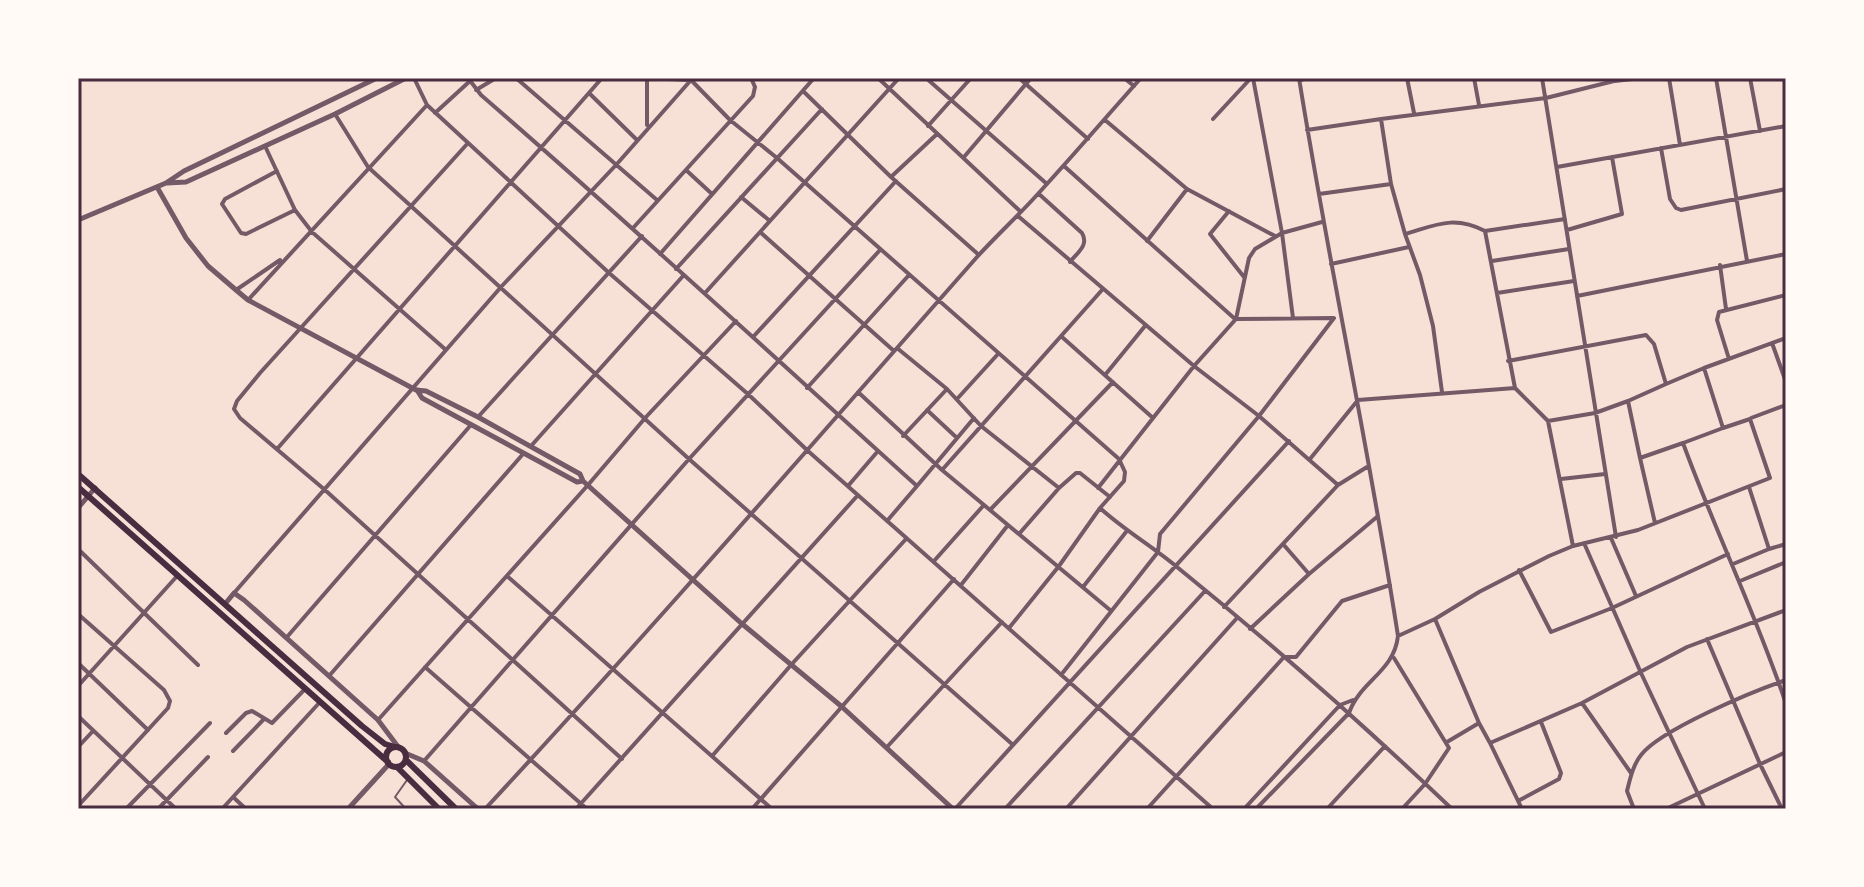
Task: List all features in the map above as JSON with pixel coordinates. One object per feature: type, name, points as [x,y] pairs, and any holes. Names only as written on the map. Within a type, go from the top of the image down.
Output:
[{"type":"highway","points":[[78,474],[362,726],[401,752],[456,809]]},
{"type":"highway","points":[[78,487],[388,763],[397,767],[439,809]]},
{"type":"highway","points":[[388,763],[387,753],[401,752]]},
{"type":"highway","points":[[397,767],[401,752]]},
{"type":"street","points":[[78,220],[166,183],[184,171],[377,78]]},
{"type":"street","points":[[166,183],[186,182],[406,78]]},
{"type":"street","points":[[414,78],[427,105],[608,272],[704,354],[808,451],[1213,809]]},
{"type":"street","points":[[476,90],[496,78]]},
{"type":"street","points":[[516,78],[657,200]]},
{"type":"street","points":[[276,450],[453,244],[512,182],[602,78]]},
{"type":"street","points":[[647,127],[647,78],[692,79],[730,120],[1119,459],[1126,476],[1009,628]]},
{"type":"street","points":[[633,228],[755,91],[751,78]]},
{"type":"street","points":[[660,254],[814,78]]},
{"type":"street","points":[[878,78],[964,157],[1070,262],[1259,416],[1338,485]]},
{"type":"street","points":[[705,293],[899,78]]},
{"type":"street","points":[[926,78],[1047,184]]},
{"type":"street","points":[[928,126],[971,78]]},
{"type":"street","points":[[1019,78],[1088,139]]},
{"type":"street","points":[[964,157],[1031,78]]},
{"type":"street","points":[[1124,78],[1134,86]]},
{"type":"street","points":[[485,809],[613,671],[979,255],[1064,166],[1141,78]]},
{"type":"street","points":[[1244,809],[1340,705],[1353,700],[1394,658],[1397,649],[1398,636],[1358,400],[1307,130],[1300,79],[1309,78]]},
{"type":"street","points":[[1407,78],[1414,113]]},
{"type":"street","points":[[1474,78],[1479,105]]},
{"type":"street","points":[[1542,78],[1613,537],[1636,596]]},
{"type":"street","points":[[1307,130],[1414,113],[1546,98],[1614,80],[1641,78]]},
{"type":"street","points":[[1669,78],[1680,145]]},
{"type":"street","points":[[1716,78],[1747,261]]},
{"type":"street","points":[[1750,78],[1760,131]]},
{"type":"street","points":[[1784,78],[1786,87]]},
{"type":"street","points":[[225,604],[501,287],[692,79]]},
{"type":"street","points":[[1213,119],[1249,79]]},
{"type":"street","points":[[1249,79],[1282,233],[1293,318]]},
{"type":"street","points":[[435,113],[469,80],[476,90],[917,486]]},
{"type":"street","points":[[803,91],[891,177],[979,255]]},
{"type":"street","points":[[589,93],[637,140]]},
{"type":"street","points":[[248,300],[427,105]]},
{"type":"street","points":[[676,269],[822,109]]},
{"type":"street","points":[[335,114],[368,167],[689,459],[1012,744]]},
{"type":"street","points":[[1381,119],[1391,184],[1433,326],[1442,392]]},
{"type":"street","points":[[1105,120],[1187,189],[1275,236]]},
{"type":"street","points":[[1557,167],[1786,126]]},
{"type":"street","points":[[891,177],[937,134]]},
{"type":"street","points":[[468,143],[301,328],[234,405],[234,409],[240,418],[325,490],[622,759]]},
{"type":"street","points":[[265,146],[295,210],[312,232],[446,350]]},
{"type":"street","points":[[1661,148],[1670,199],[1681,210],[1786,189]]},
{"type":"street","points":[[1567,230],[1622,214],[1612,157]]},
{"type":"street","points":[[1064,166],[1236,319],[1341,318]]},
{"type":"street","points":[[686,170],[712,194]]},
{"type":"street","points":[[277,171],[225,199],[222,204],[241,233],[246,234],[295,210]]},
{"type":"street","points":[[753,337],[896,181]]},
{"type":"street","points":[[1319,194],[1391,184]]},
{"type":"street","points":[[157,187],[186,238],[208,266],[248,300],[414,388],[478,417],[580,474],[586,483],[741,623],[841,706],[954,809],[1289,441]]},
{"type":"street","points":[[1146,242],[1187,189]]},
{"type":"street","points":[[1038,194],[1085,239],[1085,245],[1070,262]]},
{"type":"street","points":[[741,197],[770,221]]},
{"type":"street","points":[[1229,211],[1210,234],[1244,277]]},
{"type":"street","points":[[1405,234],[1451,221],[1471,224],[1485,231],[1565,219]]},
{"type":"street","points":[[1098,488],[1194,366],[1236,319],[1252,252],[1282,233],[1322,222]]},
{"type":"street","points":[[1485,231],[1515,388],[1548,421],[1573,546]]},
{"type":"street","points":[[760,232],[865,325],[947,389],[981,426],[1059,488]]},
{"type":"street","points":[[478,417],[642,236]]},
{"type":"street","points":[[1331,264],[1409,247]]},
{"type":"street","points":[[1492,261],[1570,249]]},
{"type":"street","points":[[424,761],[689,459],[880,250]]},
{"type":"street","points":[[1577,296],[1786,254]]},
{"type":"street","points":[[236,290],[287,255]]},
{"type":"street","points":[[1720,265],[1726,309]]},
{"type":"street","points":[[807,388],[909,275]]},
{"type":"street","points":[[531,446],[683,276]]},
{"type":"street","points":[[1497,293],[1574,281]]},
{"type":"street","points":[[942,470],[1102,290]]},
{"type":"street","points":[[1729,359],[1717,320],[1719,312],[1786,295]]},
{"type":"street","points":[[1061,675],[1158,552],[1160,534],[1259,416],[1334,318]]},
{"type":"street","points":[[378,720],[586,483],[736,321]]},
{"type":"street","points":[[1105,375],[1145,326]]},
{"type":"street","points":[[1508,361],[1646,335],[1654,344],[1666,384]]},
{"type":"street","points":[[1062,337],[1153,418]]},
{"type":"street","points":[[1548,421],[1595,413],[1786,338]]},
{"type":"street","points":[[1772,343],[1786,382]]},
{"type":"street","points":[[957,399],[998,354]]},
{"type":"street","points":[[1704,368],[1723,428]]},
{"type":"street","points":[[990,510],[1113,382]]},
{"type":"street","points":[[414,388],[422,398],[470,426],[577,482],[586,483]]},
{"type":"street","points":[[1310,459],[1358,400],[1515,388]]},
{"type":"street","points":[[903,436],[947,389]]},
{"type":"street","points":[[858,392],[942,470],[1111,610]]},
{"type":"street","points":[[1628,401],[1655,523]]},
{"type":"street","points":[[1640,458],[1786,405]]},
{"type":"street","points":[[927,410],[957,438]]},
{"type":"street","points":[[887,521],[974,418]]},
{"type":"street","points":[[1398,636],[1435,619],[1519,570],[1573,546],[1655,523],[1770,478],[1750,419]]},
{"type":"street","points":[[287,637],[373,534],[470,426]]},
{"type":"street","points":[[1683,443],[1705,504],[1783,681],[1786,704]]},
{"type":"street","points":[[848,486],[878,451]]},
{"type":"street","points":[[329,676],[523,454]]},
{"type":"street","points":[[1224,607],[1338,485],[1368,466]]},
{"type":"street","points":[[1019,534],[1076,473],[1110,497]]},
{"type":"street","points":[[1561,479],[1605,474]]},
{"type":"street","points":[[1749,487],[1769,549]]},
{"type":"street","points":[[78,508],[95,488]]},
{"type":"street","points":[[576,809],[858,495]]},
{"type":"street","points":[[934,561],[983,505]]},
{"type":"street","points":[[1100,508],[1127,532],[1177,567],[1284,657],[1452,809]]},
{"type":"street","points":[[1250,629],[1378,516]]},
{"type":"street","points":[[961,585],[1008,525]]},
{"type":"street","points":[[1083,587],[1127,532]]},
{"type":"street","points":[[713,755],[906,538]]},
{"type":"street","points":[[1584,543],[1705,809]]},
{"type":"street","points":[[1283,544],[1309,574]]},
{"type":"street","points":[[1733,564],[1785,544],[1786,551]]},
{"type":"street","points":[[78,549],[198,665]]},
{"type":"street","points":[[1519,570],[1551,632],[1612,608],[1728,554]]},
{"type":"street","points":[[1740,581],[1786,562]]},
{"type":"street","points":[[78,686],[178,575]]},
{"type":"street","points":[[507,575],[772,809]]},
{"type":"street","points":[[752,809],[954,579]]},
{"type":"street","points":[[1147,809],[1284,657],[1296,657],[1342,601],[1390,585]]},
{"type":"street","points":[[1005,809],[1205,591]]},
{"type":"street","points":[[234,593],[378,720],[401,752],[424,761],[478,809]]},
{"type":"street","points":[[1490,743],[1582,703],[1707,639],[1786,610]]},
{"type":"street","points":[[78,614],[169,696],[168,708],[78,806]]},
{"type":"street","points":[[1066,809],[1237,618]]},
{"type":"street","points":[[1435,619],[1479,723],[1522,809]]},
{"type":"street","points":[[885,749],[1002,622]]},
{"type":"street","points":[[1707,639],[1782,809]]},
{"type":"street","points":[[1394,658],[1449,748],[1425,784],[1402,809]]},
{"type":"street","points":[[78,663],[148,730]]},
{"type":"street","points":[[425,667],[587,809]]},
{"type":"street","points":[[1634,809],[1627,791],[1639,757],[1670,731],[1783,681]]},
{"type":"street","points":[[226,733],[252,711],[272,723],[305,689]]},
{"type":"street","points":[[1256,809],[1349,713],[1353,700]]},
{"type":"street","points":[[222,809],[320,702]]},
{"type":"street","points":[[1582,703],[1631,774]]},
{"type":"street","points":[[78,716],[176,809]]},
{"type":"street","points":[[233,751],[264,719]]},
{"type":"street","points":[[1518,801],[1559,779],[1561,773],[1541,722]]},
{"type":"street","points":[[126,809],[210,723]]},
{"type":"street","points":[[1447,742],[1479,723]]},
{"type":"street","points":[[78,747],[93,731]]},
{"type":"street","points":[[1327,809],[1385,746]]},
{"type":"street","points":[[1666,809],[1786,752]]},
{"type":"street","points":[[158,809],[208,757]]},
{"type":"street","points":[[348,809],[388,763]]},
{"type":"street","points":[[233,797],[246,809]]},
{"type":"lane","points":[[406,809],[395,797],[408,779]]}]
